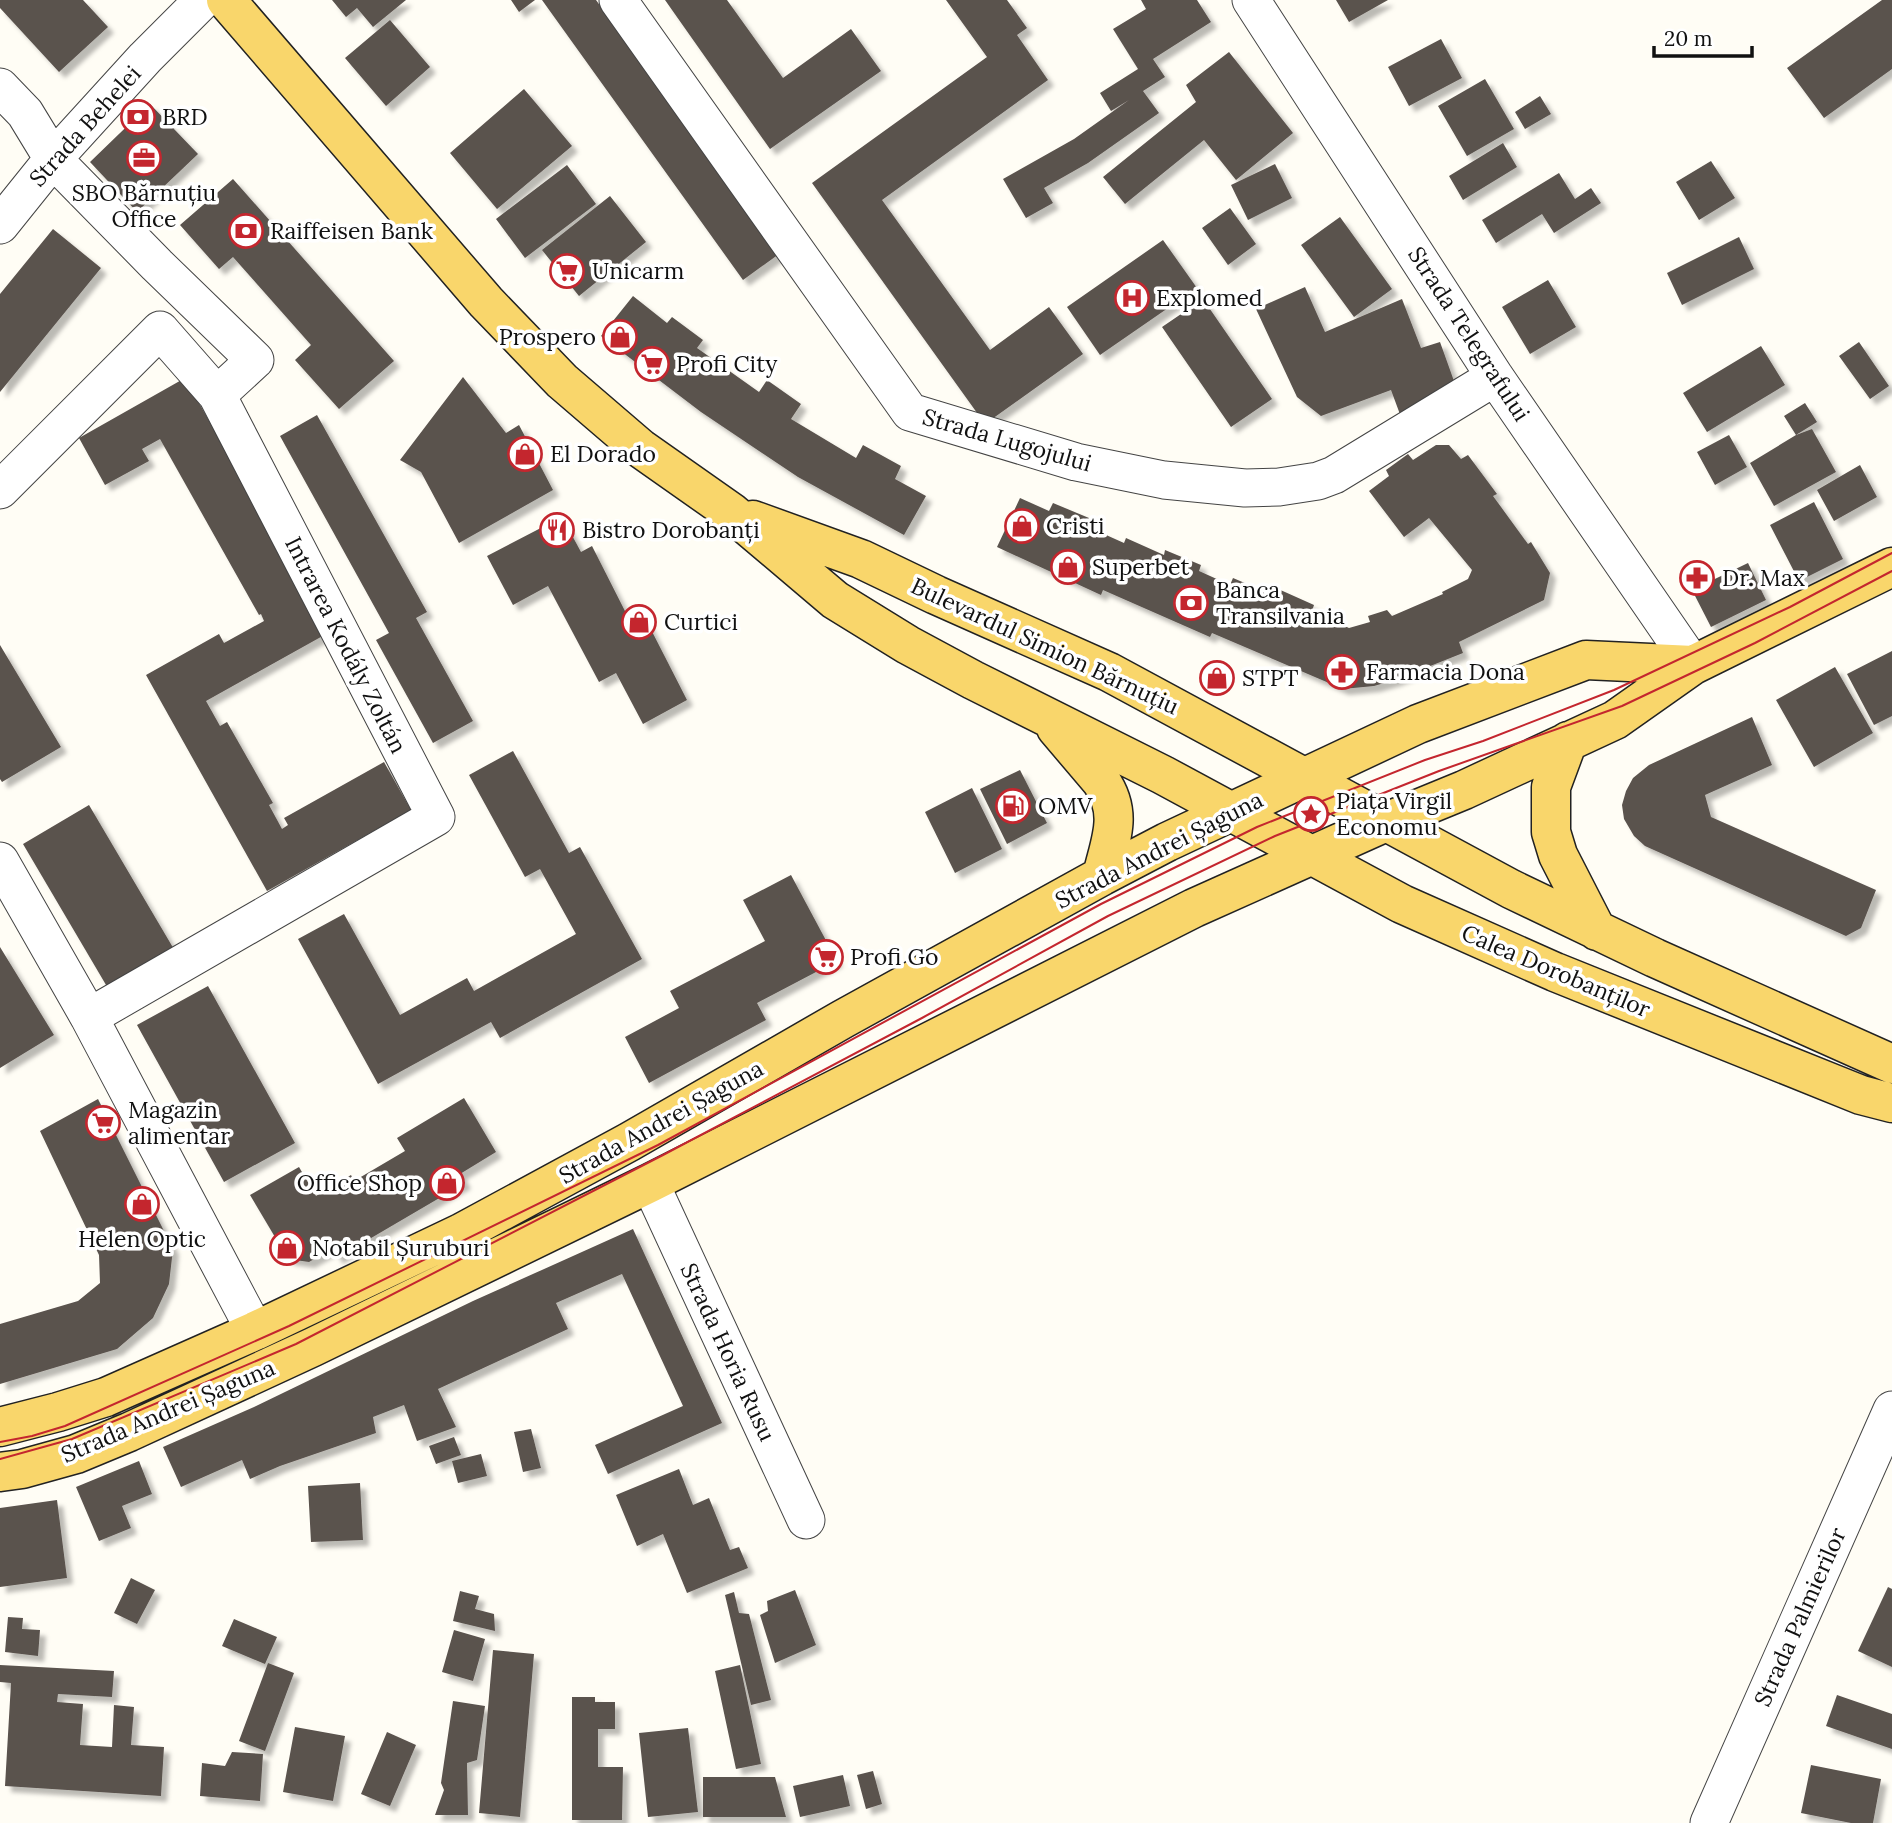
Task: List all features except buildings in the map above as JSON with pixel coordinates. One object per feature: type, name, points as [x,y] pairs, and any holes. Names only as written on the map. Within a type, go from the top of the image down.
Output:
[{"type":"main road","name":"Bulevardul Simion Bărnuțiu","points":[[226,0],[486,302],[562,381],[640,448],[731,512],[835,600],[908,645],[973,680],[1163,775],[1231,813]]},
{"type":"main road","name":"Bulevardul Simion Bărnuțiu","points":[[731,512],[861,559],[1109,672],[1386,822]]},
{"type":"main road","name":"Strada Andrei Șaguna","points":[[0,1472],[22,1469],[76,1454],[313,1347],[650,1183],[1182,914],[1386,822],[1464,790],[1615,720],[1693,664],[1892,568]]},
{"type":"main road","name":"Strada Andrei Șaguna","points":[[0,1427],[106,1397],[255,1331],[473,1226],[629,1142],[843,1019],[1102,876],[1167,842],[1418,723],[1587,660],[1693,664]]},
{"type":"main road","points":[[1045,715],[1101,781],[1114,809],[1115,820],[1102,876]]},
{"type":"main road","points":[[1568,741],[1551,787],[1551,832],[1558,855],[1597,931]]},
{"type":"main road","name":"Calea Dorobanților","points":[[1231,813],[1402,904],[1555,972],[1860,1095],[1892,1103]]},
{"type":"main road","points":[[1386,822],[1511,889],[1597,931],[1892,1064]]},
{"type":"street","name":"Strada Behelei","points":[[0,225],[52,159],[145,58],[203,0]]},
{"type":"street","name":"Strada Lugojului","points":[[618,0],[910,412],[1076,462],[1164,480],[1245,488],[1279,487],[1318,481],[1334,475],[1495,377]]},
{"type":"street","name":"Strada Telegrafului","points":[[1251,0],[1495,377],[1693,664]]},
{"type":"street","points":[[0,88],[25,113],[52,159],[255,360],[217,395]]},
{"type":"street","name":"Intrarea Kodály Zoltán","points":[[0,490],[160,330],[217,395],[436,817],[89,1017]]},
{"type":"street","points":[[0,861],[89,1017],[255,1331]]},
{"type":"street","name":"Strada Horia Rusu","points":[[650,1183],[806,1520]]},
{"type":"street","name":"Strada Palmierilor","points":[[1709,1823],[1892,1410]]},
{"type":"tram line","points":[[0,1442],[65,1426],[289,1326],[658,1145],[1101,904],[1257,827],[1425,760],[1483,741],[1614,690],[1790,607],[1892,553]]},
{"type":"tram line","points":[[0,1459],[72,1439],[296,1344],[663,1155],[1108,916],[1275,836],[1439,771],[1622,706],[1755,643],[1892,571]]},
{"type":"place","name":"BRD","points":[[138,117]]},
{"type":"place","name":"SBO Bărnuțiu Office","points":[[144,158]]},
{"type":"place","name":"Raiffeisen Bank","points":[[246,231]]},
{"type":"place","name":"Unicarm","points":[[567,271]]},
{"type":"place","name":"Explomed","points":[[1132,298]]},
{"type":"place","name":"Prospero","points":[[620,337]]},
{"type":"place","name":"Profi City","points":[[652,364]]},
{"type":"place","name":"El Dorado","points":[[525,454]]},
{"type":"place","name":"Cristi","points":[[1022,526]]},
{"type":"place","name":"Bistro Dorobanți","points":[[557,530]]},
{"type":"place","name":"Superbet","points":[[1068,567]]},
{"type":"place","name":"Dr. Max","points":[[1697,578]]},
{"type":"place","name":"Banca Transilvania","points":[[1191,603]]},
{"type":"place","name":"Curtici","points":[[639,622]]},
{"type":"place","name":"Farmacia Dona","points":[[1342,672]]},
{"type":"place","name":"STPT","points":[[1217,678]]},
{"type":"place","name":"OMV","points":[[1013,806]]},
{"type":"place","name":"Piața Virgil Economu","points":[[1311,814]]},
{"type":"place","name":"Profi Go","points":[[826,957]]},
{"type":"place","name":"Magazin alimentar","points":[[103,1123]]},
{"type":"place","name":"Office Shop","points":[[447,1183]]},
{"type":"place","name":"Helen Optic","points":[[142,1204]]},
{"type":"place","name":"Notabil Șuruburi","points":[[287,1248]]}]
